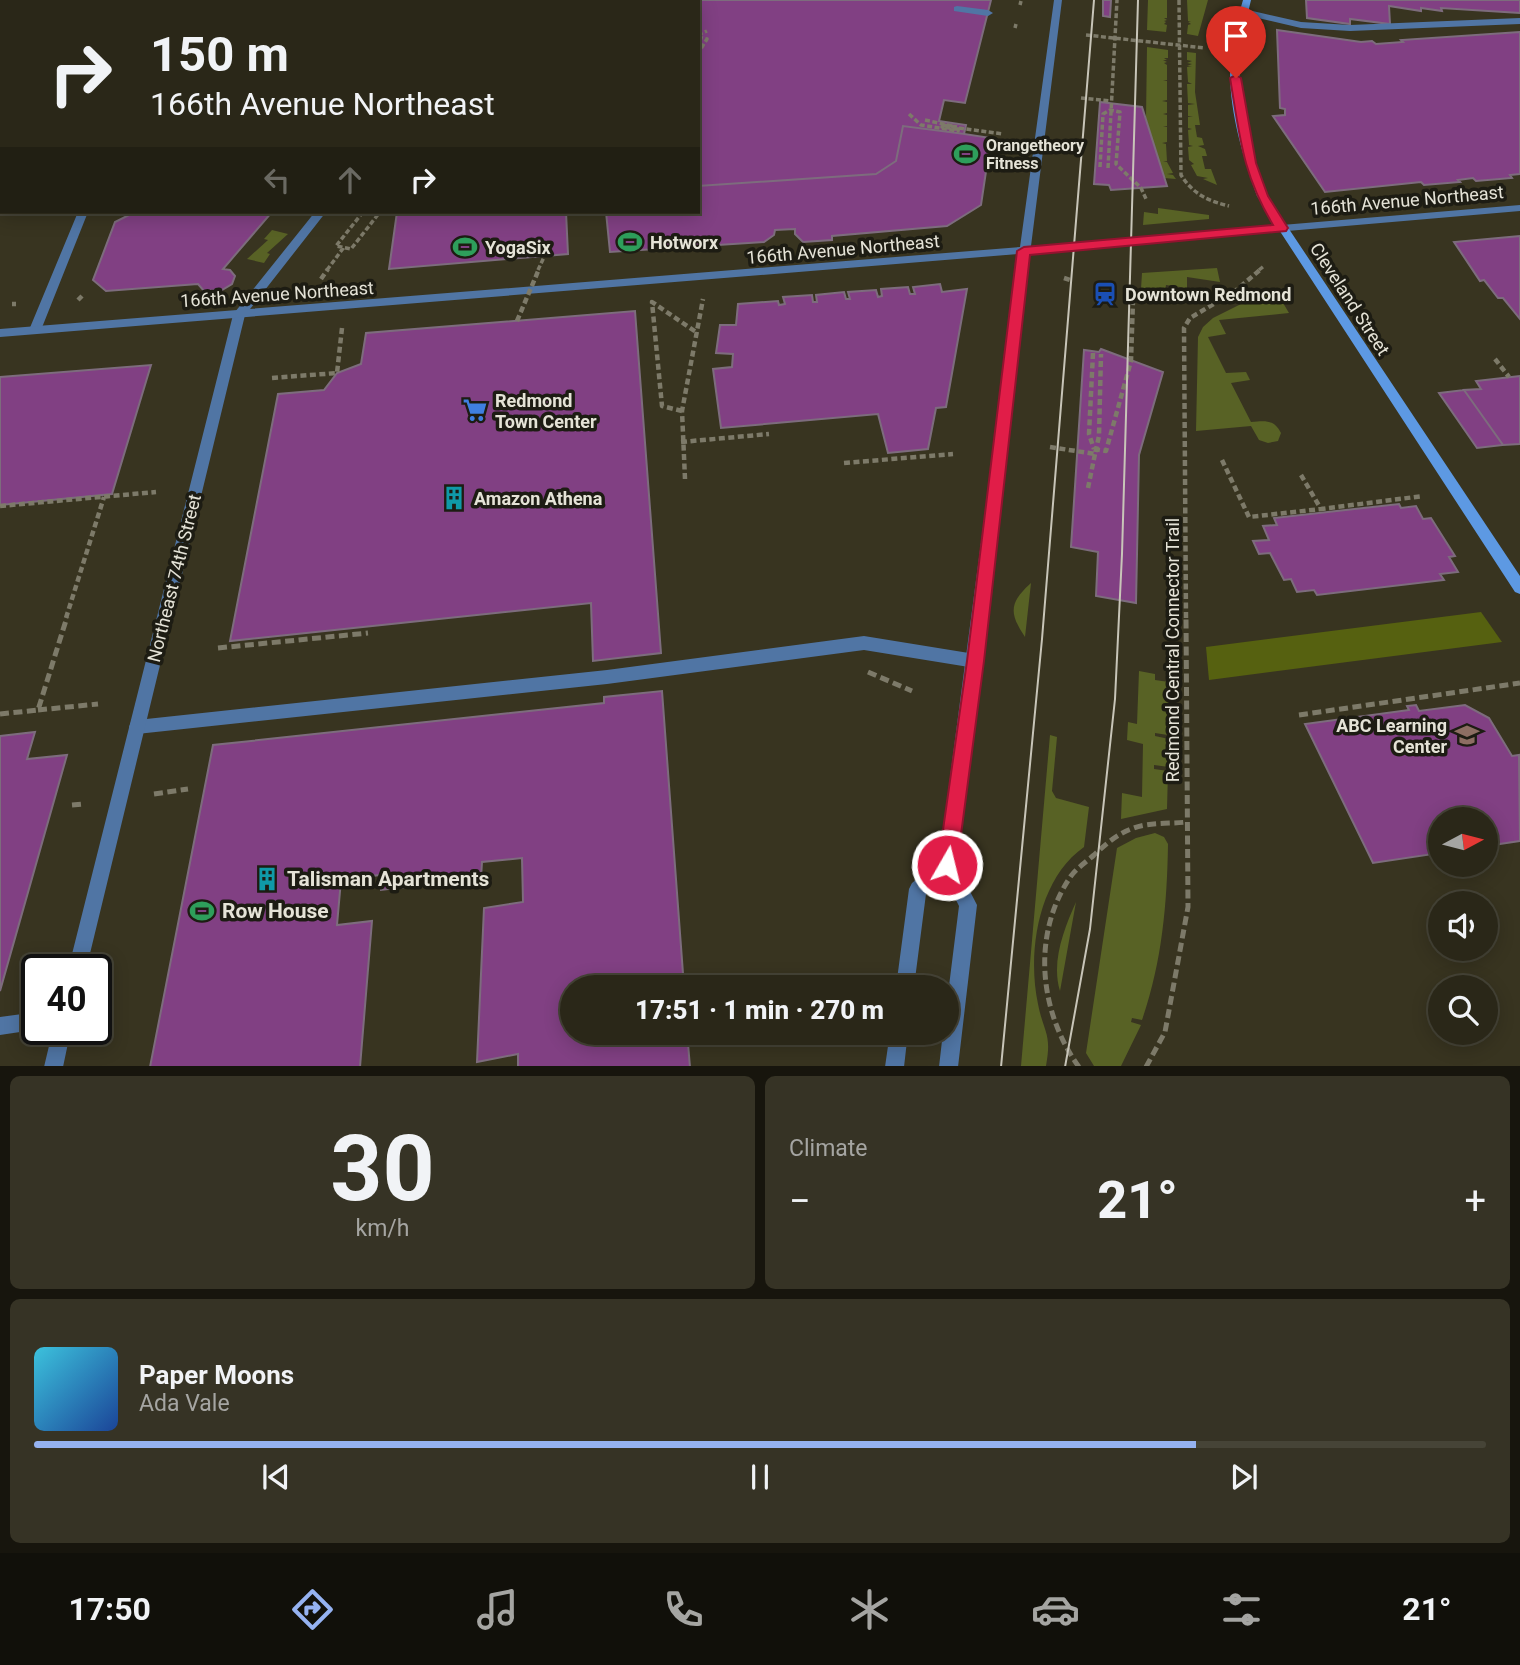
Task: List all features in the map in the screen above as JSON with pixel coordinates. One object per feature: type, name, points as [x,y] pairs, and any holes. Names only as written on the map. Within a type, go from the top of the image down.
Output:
[{"type":"main road","name":"Cleveland Street","points":[[1247,0],[1234,61],[1238,105],[1250,163],[1262,196],[1520,588]]},
{"type":"street","points":[[948,1066],[968,905],[947,865],[1058,0]]},
{"type":"street","points":[[957,9],[988,13]]},
{"type":"street","points":[[1244,12],[1301,25],[1350,29],[1520,21]]},
{"type":"street","name":"166th Avenue Northeast","points":[[0,333],[1024,251],[1520,208]]},
{"type":"street","points":[[35,330],[82,214]]},
{"type":"street","name":"Northeast 74th Street","points":[[81,954],[239,315],[319,214]]},
{"type":"street","points":[[137,727],[607,677],[864,643],[975,661]]},
{"type":"street","points":[[907,975],[918,889],[947,865]]},
{"type":"street","points":[[0,1026],[21,1023]]},
{"type":"street","points":[[53,1066],[58,1045]]},
{"type":"street","points":[[894,1066],[897,1045]]},
{"type":"path","points":[[1108,168],[1117,0]]},
{"type":"path","points":[[1179,0],[1181,176],[1188,188],[1203,200],[1229,206]]},
{"type":"path","points":[[700,37],[707,31]]},
{"type":"path","points":[[1086,35],[1205,48]]},
{"type":"path","points":[[1081,98],[1110,101]]},
{"type":"path","points":[[1100,167],[1103,114],[1110,110],[1120,112],[1118,164],[1141,188],[1147,201]]},
{"type":"path","points":[[909,114],[921,125],[958,131],[959,127],[942,126]]},
{"type":"path","points":[[917,117],[924,123],[957,127]]},
{"type":"path","points":[[925,120],[1003,134]]},
{"type":"path","points":[[361,214],[336,246],[351,248],[378,214]]},
{"type":"path","points":[[321,279],[344,247]]},
{"type":"path","points":[[517,321],[544,257]]},
{"type":"path","name":"Redmond Central Connector Trail","points":[[1146,1066],[1165,1032],[1179,969],[1188,906],[1184,328],[1190,318],[1234,292],[1264,266]]},
{"type":"path","points":[[1064,278],[1070,280]]},
{"type":"path","points":[[685,479],[681,442],[682,411],[703,299]]},
{"type":"path","points":[[1050,447],[1106,451],[1131,360],[1133,300]]},
{"type":"path","points":[[682,411],[662,406],[652,302],[697,333]]},
{"type":"path","points":[[272,378],[337,373],[342,327]]},
{"type":"path","points":[[1093,353],[1090,434],[1094,451]]},
{"type":"path","points":[[1088,488],[1099,436],[1101,354]]},
{"type":"path","points":[[1495,359],[1509,377]]},
{"type":"path","points":[[681,442],[769,435]]},
{"type":"path","points":[[845,463],[953,454]]},
{"type":"path","points":[[1222,460],[1249,517],[1423,496]]},
{"type":"path","points":[[1301,475],[1321,509]]},
{"type":"path","points":[[0,506],[156,492]]},
{"type":"path","points":[[38,710],[104,497]]},
{"type":"path","points":[[218,648],[368,633]]},
{"type":"path","points":[[854,673],[867,671],[912,691]]},
{"type":"path","points":[[1299,715],[1520,683]]},
{"type":"path","points":[[0,714],[97,704]]},
{"type":"path","points":[[154,794],[188,789]]},
{"type":"path","points":[[72,806],[83,804]]},
{"type":"path","points":[[1079,1066],[1073,1060],[1049,1013],[1043,975],[1050,920],[1071,876],[1108,842],[1138,827],[1187,822]]},
{"type":"green space","points":[[1148,0],[1167,0],[1167,18],[1164,18],[1167,20],[1164,21],[1167,25],[1166,32],[1147,30]]},
{"type":"green space","points":[[1187,0],[1208,0],[1198,36],[1187,34],[1188,25],[1191,24],[1188,22],[1191,22],[1188,21]]},
{"type":"green space","points":[[1147,47],[1168,50],[1168,58],[1164,58],[1167,60],[1163,60],[1167,62],[1164,63],[1167,65],[1167,80],[1163,80],[1167,81],[1167,100],[1162,101],[1167,102],[1167,113],[1163,114],[1167,115],[1167,126],[1163,126],[1167,127],[1167,142],[1162,143],[1166,144],[1167,161],[1163,162],[1167,162],[1173,173],[1167,174],[1176,179],[1164,178],[1146,118]]},
{"type":"green space","points":[[1187,52],[1196,53],[1195,92],[1200,125],[1195,125],[1197,137],[1202,138],[1204,145],[1198,146],[1205,149],[1207,156],[1202,156],[1205,169],[1211,169],[1217,185],[1203,179],[1208,178],[1197,176],[1191,165],[1194,164],[1189,160],[1188,147],[1193,146],[1189,145],[1188,130],[1192,129],[1188,128],[1188,117],[1193,117],[1188,116],[1188,105],[1195,104],[1188,103],[1187,84],[1192,84],[1188,82],[1187,67],[1192,67],[1187,66],[1192,64],[1187,63],[1192,61],[1187,60]]},
{"type":"green space","points":[[1158,208],[1209,215],[1209,219],[1143,225],[1144,212],[1158,214]]},
{"type":"green space","points":[[272,230],[288,234],[267,253],[270,254],[264,263],[247,259],[268,240],[264,239]]},
{"type":"green space","points":[[1217,268],[1220,282],[1187,277],[1187,288],[1166,285],[1165,292],[1141,289],[1142,273]]},
{"type":"green space","points":[[1276,291],[1289,313],[1219,320],[1226,334],[1208,337],[1226,373],[1246,372],[1250,380],[1231,383],[1251,422],[1265,421],[1275,425],[1281,433],[1278,441],[1268,443],[1259,440],[1251,426],[1196,431],[1198,337],[1203,327],[1213,318],[1255,297],[1252,295],[1254,292]]},
{"type":"green space","points":[[1031,583],[1025,637],[1016,621],[1014,608],[1019,596]]},
{"type":"green space","points":[[1481,612],[1502,642],[1209,680],[1206,647]]},
{"type":"green space","points":[[1139,671],[1155,674],[1155,680],[1169,682],[1168,735],[1155,733],[1155,736],[1169,739],[1169,767],[1154,765],[1154,769],[1168,771],[1167,809],[1121,819],[1122,793],[1142,797],[1143,744],[1127,740],[1128,722],[1137,724]]},
{"type":"green space","points":[[1050,735],[1057,737],[1052,791],[1056,798],[1089,807],[1084,847],[1068,861],[1046,897],[1036,940],[1035,984],[1048,1040],[1046,1066],[1021,1066]]},
{"type":"green space","points":[[1155,833],[1164,837],[1168,844],[1165,911],[1149,998],[1142,1020],[1132,1018],[1131,1022],[1141,1025],[1121,1066],[1094,1066],[1086,1053],[1117,848],[1136,838]]},
{"type":"green space","points":[[1076,902],[1060,991],[1058,957],[1063,934]]},
{"type":"building","points":[[700,0],[991,0],[965,103],[944,100],[939,121],[966,125],[964,134],[991,138],[981,205],[947,226],[832,236],[832,240],[803,242],[795,234],[795,229],[775,230],[774,235],[764,242],[610,252],[606,214],[700,214]]},
{"type":"building","points":[[700,0],[991,0],[965,103],[944,100],[939,121],[966,125],[964,134],[903,126],[896,161],[876,174],[700,186]]},
{"type":"building","points":[[1103,0],[1111,0],[1110,17],[1103,16]]},
{"type":"building","points":[[1306,0],[1520,0],[1520,13],[1441,8],[1442,11],[1421,8],[1421,11],[1389,6],[1390,24],[1350,19],[1350,24],[1307,18]]},
{"type":"building","points":[[1277,30],[1361,42],[1372,41],[1376,44],[1520,32],[1520,174],[1510,175],[1512,178],[1476,181],[1473,178],[1458,180],[1460,182],[1424,185],[1421,182],[1325,192],[1273,116],[1285,115],[1285,109],[1280,108]]},
{"type":"building","points":[[1100,102],[1142,107],[1167,186],[1111,190],[1109,185],[1094,184]]},
{"type":"building","points":[[131,214],[270,214],[223,269],[230,270],[235,276],[232,284],[222,290],[204,291],[198,284],[106,291],[93,280],[115,222]]},
{"type":"building","points":[[397,214],[566,214],[568,254],[389,269]]},
{"type":"building","points":[[1520,236],[1520,319],[1503,298],[1498,298],[1484,280],[1480,281],[1454,242]]},
{"type":"building","points":[[940,284],[942,292],[967,289],[946,407],[936,408],[928,449],[888,453],[878,414],[721,428],[713,369],[732,367],[733,354],[716,353],[720,325],[736,325],[738,304],[778,301],[779,305],[785,304],[783,297],[812,295],[813,302],[817,302],[816,295],[844,292],[846,299],[850,299],[848,292],[876,290],[878,297],[882,296],[881,289],[908,287],[910,294],[915,294],[913,287]]},
{"type":"building","name":"Amazon Athena","points":[[635,311],[661,653],[593,661],[591,603],[230,641],[278,394],[324,390],[337,373],[361,364],[366,333]]},
{"type":"building","points":[[1101,349],[1163,372],[1139,455],[1136,603],[1096,596],[1098,552],[1071,547],[1084,350],[1099,352]]},
{"type":"building","points":[[151,365],[112,494],[0,505],[0,377]]},
{"type":"building","points":[[1520,376],[1520,444],[1503,445],[1464,390],[1481,389],[1476,381]]},
{"type":"building","points":[[1464,390],[1503,445],[1477,448],[1439,393]]},
{"type":"building","points":[[1399,504],[1401,508],[1416,506],[1423,519],[1431,518],[1455,556],[1449,557],[1458,572],[1440,574],[1444,580],[1317,595],[1314,590],[1297,592],[1291,579],[1284,580],[1270,553],[1259,554],[1253,541],[1269,540],[1263,526],[1277,525],[1274,518]]},
{"type":"building","name":"Talisman Apartments","points":[[662,691],[683,975],[560,975],[560,1045],[688,1045],[690,1066],[518,1066],[518,1054],[477,1062],[484,908],[523,902],[522,858],[482,862],[481,878],[381,890],[380,875],[341,880],[337,925],[372,921],[360,1066],[150,1066],[213,745],[604,703],[604,697]]},
{"type":"building","points":[[1416,705],[1419,711],[1465,705],[1489,718],[1512,756],[1519,755],[1520,841],[1498,844],[1498,807],[1428,807],[1428,855],[1373,863],[1305,724],[1409,710],[1407,706]]},
{"type":"building","points":[[35,732],[27,759],[67,755],[0,991],[0,736]]},
{"type":"tram line","points":[[1001,1066],[1042,639],[1094,0]]},
{"type":"tram line","points":[[1065,1066],[1090,929],[1115,699],[1122,554],[1138,0]]},
{"type":"place","name":"Orangetheory Fitness","points":[[966,154]]},
{"type":"place","name":"Hotworx","points":[[630,242]]},
{"type":"place","name":"YogaSix","points":[[465,247]]},
{"type":"place","name":"Downtown Redmond","points":[[1105,294]]},
{"type":"place","name":"Redmond Town Center","points":[[475,410]]},
{"type":"place","name":"Amazon Athena","points":[[454,498]]},
{"type":"place","name":"ABC Learning Center","points":[[1467,735]]},
{"type":"place","name":"Talisman Apartments","points":[[267,879]]},
{"type":"place","name":"Row House","points":[[202,911]]},
{"type":"route","points":[[947,865],[975,661],[1024,251],[1281,228],[1262,196],[1250,163],[1238,105],[1236,78]]}]
